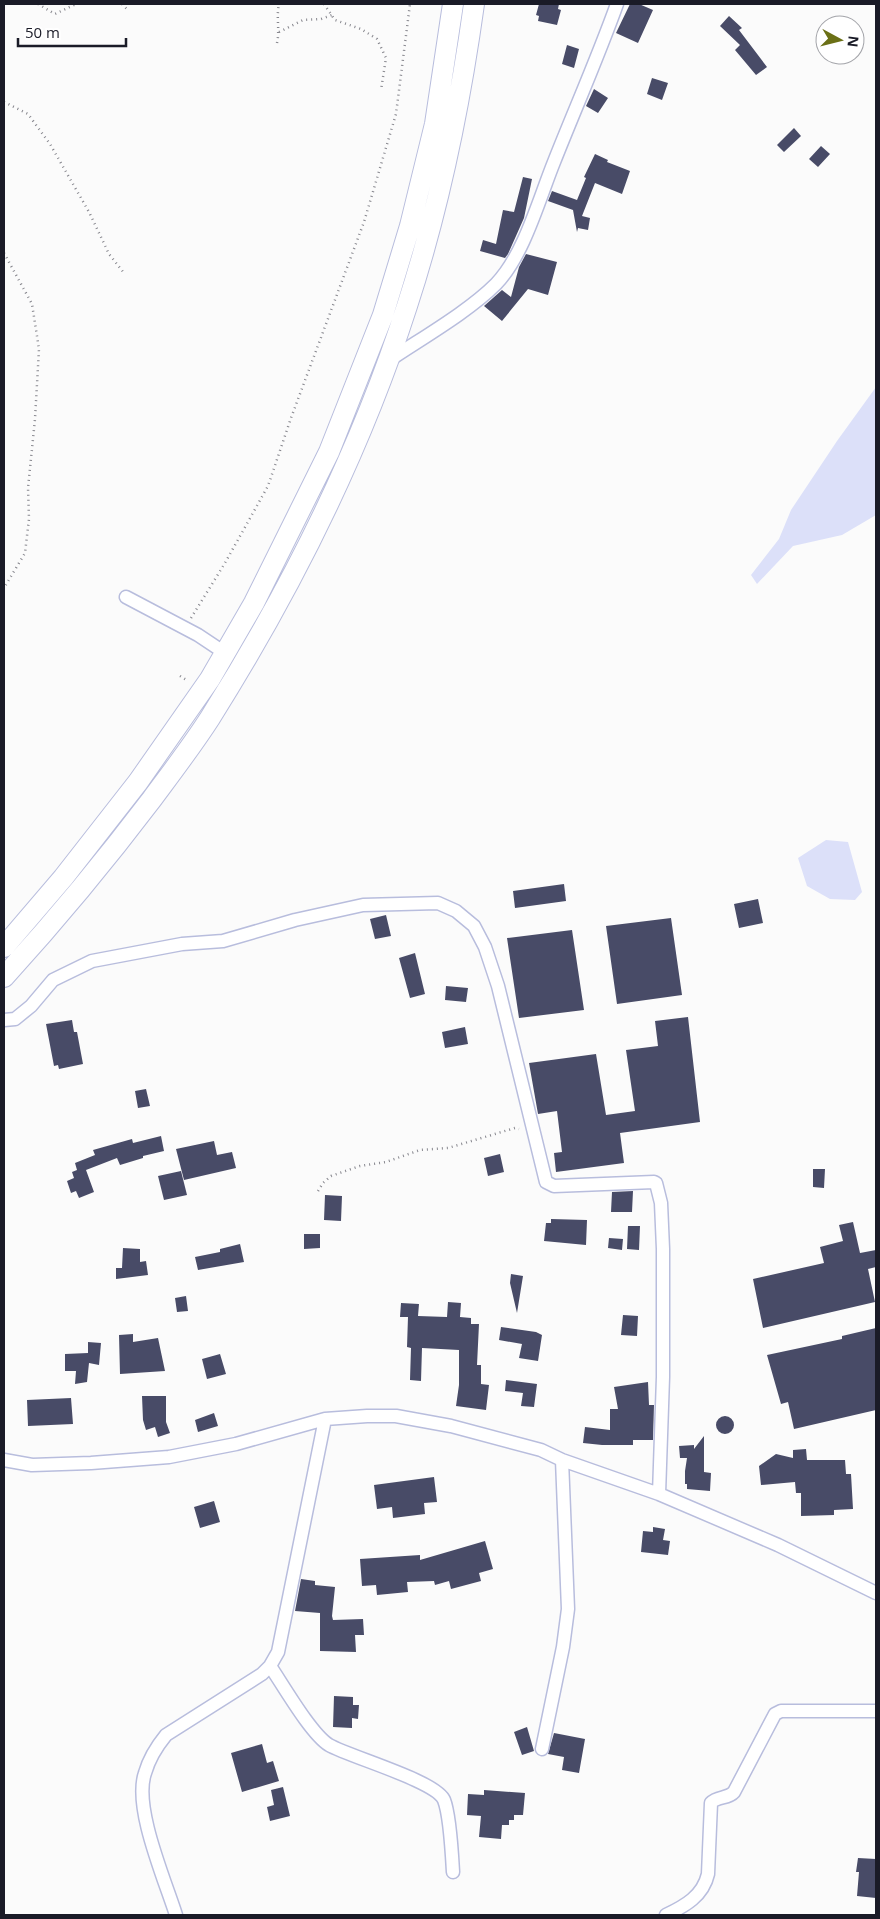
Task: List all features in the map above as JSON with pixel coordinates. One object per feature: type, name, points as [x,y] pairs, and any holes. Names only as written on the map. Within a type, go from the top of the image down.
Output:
[{"type":"highway","points":[[4,947],[63,878],[138,782],[210,679],[254,604],[330,452],[383,315],[410,226],[435,124],[453,4]]},
{"type":"highway","points":[[4,977],[61,915],[132,826],[184,756],[210,718],[276,605],[314,532],[348,459],[388,361],[415,280],[432,219],[461,83],[474,4]]},
{"type":"street","points":[[388,361],[476,301],[496,284],[505,273],[523,240],[598,60],[617,4]]},
{"type":"street","points":[[126,597],[186,628],[225,653]]},
{"type":"street","points":[[4,1020],[15,1019],[31,1006],[53,980],[92,961],[182,944],[223,941],[295,920],[363,905],[438,903],[456,910],[474,926],[486,947],[498,986],[546,1182],[554,1186],[656,1183],[661,1203],[663,1249],[663,1377],[659,1494]]},
{"type":"street","points":[[4,1460],[32,1465],[169,1457],[236,1444],[325,1419],[396,1416],[451,1426],[541,1450],[562,1460],[659,1494],[778,1545],[876,1593]]},
{"type":"street","points":[[176,1915],[148,1830],[142,1799],[144,1774],[158,1745],[166,1735],[262,1674],[270,1666],[278,1652],[325,1419]]},
{"type":"street","points":[[542,1749],[563,1647],[568,1609],[562,1460]]},
{"type":"street","points":[[270,1666],[316,1733],[329,1745],[375,1763],[433,1790],[444,1798],[454,1872]]},
{"type":"street","points":[[666,1915],[682,1908],[693,1899],[704,1885],[708,1874],[712,1803],[714,1800],[731,1796],[734,1792],[775,1714],[781,1711],[876,1711]]},
{"type":"path","points":[[38,4],[55,14],[76,4]]},
{"type":"path","points":[[122,4],[127,9]]},
{"type":"path","points":[[277,43],[279,4]]},
{"type":"path","points":[[324,4],[335,20],[361,28],[377,39],[386,58],[381,90]]},
{"type":"path","points":[[186,628],[268,486],[291,418],[364,222],[396,114],[410,4]]},
{"type":"path","points":[[279,32],[303,20],[321,19],[332,15]]},
{"type":"path","points":[[4,102],[28,114],[50,144],[89,212],[109,254],[124,273]]},
{"type":"path","points":[[4,253],[32,304],[38,349],[35,419],[28,488],[29,519],[25,553],[4,588]]},
{"type":"path","points":[[318,1191],[331,1176],[350,1169],[386,1162],[420,1150],[448,1148],[515,1128],[526,1131],[537,1144]]},
{"type":"shaded area","points":[[876,387],[876,515],[842,535],[793,546],[757,584],[751,575],[779,539],[791,510]]},
{"type":"shaded area","points":[[826,840],[848,842],[862,892],[855,900],[830,899],[807,886],[798,858]]},
{"type":"building","points":[[539,4],[559,4],[558,9],[561,10],[557,25],[538,21],[539,16],[536,15]]},
{"type":"building","points":[[630,4],[639,4],[653,10],[638,43],[616,33]]},
{"type":"building","points":[[729,16],[742,28],[739,30],[767,67],[756,75],[735,50],[740,45],[720,26]]},
{"type":"building","points":[[567,45],[579,49],[574,68],[562,64]]},
{"type":"building","points":[[652,78],[668,83],[662,100],[647,94]]},
{"type":"building","points":[[594,89],[608,98],[598,113],[586,106]]},
{"type":"building","points":[[794,128],[801,136],[784,152],[777,145]]},
{"type":"building","points":[[821,146],[830,154],[818,167],[809,159]]},
{"type":"building","points":[[595,154],[608,160],[607,162],[630,171],[622,194],[595,183],[582,216],[590,218],[588,230],[578,228],[577,232],[573,210],[548,201],[552,191],[577,200],[586,178],[584,177]]},
{"type":"building","points":[[523,177],[532,179],[524,218],[508,254],[505,258],[480,251],[483,240],[496,244],[503,210],[514,212]]},
{"type":"building","points":[[526,254],[557,262],[548,295],[528,289],[502,321],[484,306],[502,290],[511,297],[519,267]]},
{"type":"building","points":[[564,884],[566,901],[515,908],[513,891]]},
{"type":"building","points":[[758,899],[763,923],[739,928],[734,904]]},
{"type":"building","points":[[386,915],[391,936],[375,939],[370,919]]},
{"type":"building","points":[[671,918],[682,995],[617,1004],[606,926]]},
{"type":"building","points":[[572,930],[584,1010],[519,1018],[507,938]]},
{"type":"building","points":[[415,953],[425,994],[410,998],[399,958]]},
{"type":"building","points":[[446,986],[468,988],[466,1002],[445,1000]]},
{"type":"building","points":[[688,1017],[700,1122],[620,1133],[624,1163],[556,1172],[554,1153],[562,1152],[557,1111],[538,1114],[529,1063],[596,1054],[606,1115],[635,1111],[626,1050],[658,1046],[655,1021]]},
{"type":"building","points":[[72,1020],[74,1032],[77,1032],[83,1064],[59,1069],[58,1065],[54,1066],[46,1024]]},
{"type":"building","points":[[465,1027],[468,1044],[445,1048],[442,1032]]},
{"type":"building","points":[[146,1089],[150,1106],[138,1108],[135,1091]]},
{"type":"building","points":[[161,1136],[164,1151],[143,1156],[143,1158],[120,1165],[117,1158],[86,1170],[94,1192],[79,1198],[76,1191],[71,1193],[67,1181],[74,1178],[72,1172],[77,1170],[75,1163],[95,1155],[93,1150],[132,1139],[133,1143]]},
{"type":"building","points":[[214,1141],[217,1155],[232,1152],[236,1168],[184,1180],[176,1149]]},
{"type":"building","points":[[500,1154],[504,1172],[488,1176],[484,1158]]},
{"type":"building","points":[[813,1169],[825,1169],[824,1188],[813,1187]]},
{"type":"building","points":[[181,1171],[187,1195],[164,1200],[158,1176]]},
{"type":"building","points":[[633,1191],[632,1212],[611,1212],[612,1192]]},
{"type":"building","points":[[325,1195],[342,1196],[341,1221],[324,1220]]},
{"type":"building","points":[[551,1219],[587,1220],[586,1245],[544,1241],[546,1223],[551,1223]]},
{"type":"building","points":[[853,1222],[860,1253],[876,1250],[876,1267],[868,1269],[875,1302],[763,1328],[753,1279],[824,1263],[820,1247],[843,1241],[839,1225]]},
{"type":"building","points":[[628,1226],[640,1226],[639,1250],[627,1249]]},
{"type":"building","points":[[304,1234],[320,1234],[320,1248],[304,1249]]},
{"type":"building","points":[[609,1238],[623,1239],[622,1250],[608,1248]]},
{"type":"building","points":[[240,1244],[244,1262],[198,1270],[195,1257],[220,1252],[220,1249]]},
{"type":"building","points":[[123,1248],[140,1249],[140,1262],[146,1261],[148,1275],[116,1279],[116,1268],[122,1268]]},
{"type":"building","points":[[511,1274],[523,1276],[517,1313],[510,1283]]},
{"type":"building","points":[[186,1296],[188,1311],[177,1312],[175,1298]]},
{"type":"building","points":[[448,1302],[461,1303],[460,1317],[471,1318],[471,1324],[479,1324],[477,1365],[481,1365],[481,1384],[489,1385],[486,1410],[456,1406],[459,1385],[459,1350],[422,1348],[421,1381],[410,1380],[411,1348],[407,1347],[408,1317],[400,1317],[401,1303],[419,1304],[418,1316],[447,1317]]},
{"type":"building","points":[[623,1315],[638,1316],[637,1336],[621,1335]]},
{"type":"building","points":[[501,1327],[536,1332],[542,1335],[538,1361],[519,1358],[522,1344],[499,1340]]},
{"type":"building","points":[[876,1328],[876,1410],[794,1429],[788,1402],[781,1404],[767,1355],[842,1339],[842,1336]]},
{"type":"building","points":[[133,1334],[133,1342],[158,1338],[165,1371],[120,1374],[119,1335]]},
{"type":"building","points":[[88,1342],[101,1343],[99,1365],[89,1363],[87,1382],[75,1384],[76,1371],[65,1371],[65,1354],[88,1353]]},
{"type":"building","points":[[220,1354],[226,1374],[207,1379],[202,1359]]},
{"type":"building","points":[[506,1380],[537,1384],[534,1407],[521,1406],[523,1393],[505,1391]]},
{"type":"building","points":[[648,1382],[649,1405],[654,1405],[653,1440],[633,1440],[633,1445],[583,1443],[585,1427],[610,1430],[610,1409],[618,1409],[614,1387]]},
{"type":"building","points":[[142,1396],[166,1396],[166,1422],[170,1433],[158,1437],[155,1427],[146,1430],[143,1420]]},
{"type":"building","points":[[71,1398],[73,1424],[28,1426],[27,1400]]},
{"type":"building","points":[[214,1413],[218,1426],[198,1432],[195,1420]]},
{"type":"building","points":[[721,1416],[729,1416],[734,1421],[732,1432],[721,1434],[716,1429],[716,1421]]},
{"type":"building","points":[[704,1436],[704,1472],[711,1473],[710,1491],[687,1489],[685,1471],[687,1458],[680,1458],[679,1446],[694,1445],[694,1449]]},
{"type":"building","points":[[806,1449],[807,1460],[845,1460],[846,1474],[851,1474],[853,1509],[834,1510],[834,1515],[801,1516],[801,1493],[796,1493],[795,1482],[761,1485],[759,1466],[776,1454],[793,1458],[793,1450]]},
{"type":"building","points":[[434,1477],[437,1502],[424,1503],[425,1514],[393,1518],[392,1507],[377,1509],[374,1485]]},
{"type":"building","points":[[214,1501],[220,1522],[200,1528],[194,1507]]},
{"type":"building","points":[[653,1527],[665,1529],[663,1540],[670,1541],[668,1555],[641,1552],[643,1531],[653,1532]]},
{"type":"building","points":[[485,1541],[493,1569],[479,1573],[481,1581],[451,1589],[449,1581],[435,1585],[434,1581],[407,1582],[408,1592],[377,1595],[376,1585],[362,1586],[360,1559],[420,1555],[420,1560]]},
{"type":"building","points":[[301,1579],[315,1581],[315,1585],[335,1587],[333,1620],[363,1619],[364,1635],[355,1635],[356,1652],[320,1651],[320,1613],[295,1611]]},
{"type":"building","points":[[334,1696],[353,1697],[353,1705],[359,1705],[358,1719],[352,1718],[352,1728],[333,1727]]},
{"type":"building","points":[[527,1727],[534,1751],[522,1755],[514,1732]]},
{"type":"building","points":[[554,1733],[585,1739],[579,1773],[562,1770],[564,1757],[548,1754]]},
{"type":"building","points":[[262,1744],[267,1763],[273,1761],[279,1781],[242,1792],[231,1753]]},
{"type":"building","points":[[283,1787],[290,1816],[270,1821],[267,1807],[274,1805],[271,1790]]},
{"type":"building","points":[[484,1790],[525,1793],[523,1815],[514,1815],[514,1820],[509,1820],[509,1825],[502,1825],[501,1839],[479,1837],[481,1816],[467,1815],[468,1794],[484,1795]]},
{"type":"building","points":[[858,1858],[876,1859],[876,1898],[857,1896],[859,1872],[856,1872]]}]
